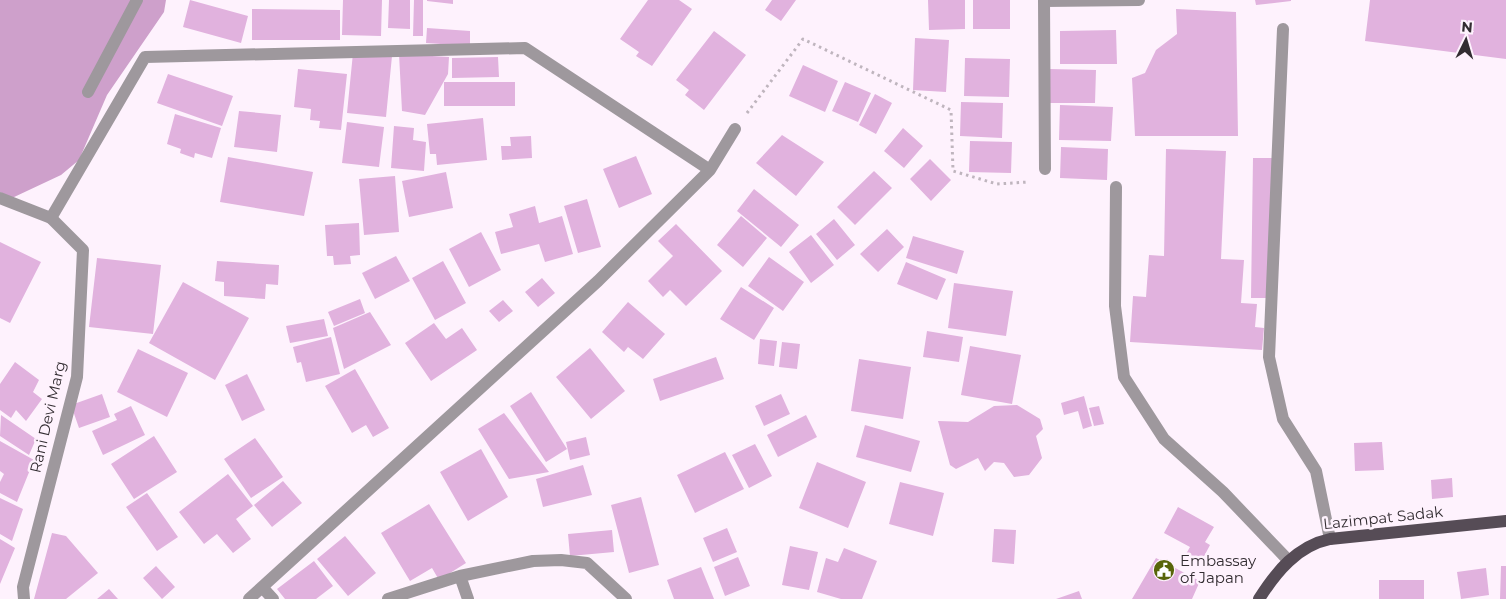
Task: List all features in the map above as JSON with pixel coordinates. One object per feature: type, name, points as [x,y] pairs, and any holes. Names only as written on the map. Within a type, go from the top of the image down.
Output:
[{"type":"main road","name":"Lazimpat Sadak","points":[[1259,599],[1288,560],[1316,542],[1506,521]]},
{"type":"street","points":[[88,92],[137,0]]},
{"type":"street","points":[[1045,168],[1044,1],[1140,0]]},
{"type":"street","points":[[1283,29],[1269,357],[1283,419],[1316,471],[1330,539]]},
{"type":"street","points":[[50,218],[145,57],[525,48],[710,170]]},
{"type":"street","points":[[249,599],[598,281],[710,170],[735,129]]},
{"type":"street","points":[[1116,187],[1115,306],[1124,377],[1164,439],[1223,492],[1288,560]]},
{"type":"street","name":"Rani Devi Marg","points":[[0,198],[50,218],[83,250],[77,377],[23,588],[24,599]]},
{"type":"street","points":[[388,599],[460,576],[533,561],[561,560],[587,563],[626,599]]},
{"type":"street","points":[[460,576],[468,599]]},
{"type":"street","points":[[262,588],[273,599]]},
{"type":"path","points":[[735,129],[803,39],[951,110],[953,171],[996,184],[1030,182],[1045,168]]},
{"type":"shaded area","points":[[0,0],[166,0],[164,12],[107,95],[79,160],[61,175],[12,198],[0,192]]},
{"type":"building","points":[[190,0],[248,16],[241,43],[183,27]]},
{"type":"building","points":[[343,0],[382,0],[381,36],[342,35]]},
{"type":"building","points":[[389,0],[410,0],[410,29],[388,28]]},
{"type":"building","points":[[414,0],[423,0],[423,36],[413,36]]},
{"type":"building","points":[[453,0],[453,4],[427,1]]},
{"type":"building","points":[[648,0],[679,0],[692,9],[652,66],[636,56],[639,52],[620,39]]},
{"type":"building","points":[[772,0],[796,0],[781,21],[765,10]]},
{"type":"building","points":[[928,0],[965,0],[965,29],[929,30]]},
{"type":"building","points":[[973,0],[1010,0],[1010,29],[973,29]]},
{"type":"building","points":[[1255,0],[1291,0],[1291,1],[1256,5]]},
{"type":"building","points":[[1370,0],[1506,0],[1506,59],[1365,41]]},
{"type":"building","points":[[252,9],[340,10],[340,40],[252,40]]},
{"type":"building","points":[[1176,9],[1236,12],[1238,136],[1135,136],[1132,78],[1145,73],[1156,50],[1177,34]]},
{"type":"building","points":[[427,28],[470,31],[470,46],[426,43]]},
{"type":"building","points":[[1116,30],[1117,64],[1060,64],[1060,31]]},
{"type":"building","points":[[714,31],[746,55],[704,110],[685,95],[689,90],[676,80]]},
{"type":"building","points":[[915,38],[949,40],[946,92],[913,90]]},
{"type":"building","points":[[353,53],[392,56],[386,117],[347,113]]},
{"type":"building","points":[[399,54],[449,57],[448,74],[425,115],[402,111]]},
{"type":"building","points":[[498,57],[499,77],[452,78],[452,58]]},
{"type":"building","points":[[965,58],[1010,59],[1009,97],[964,96]]},
{"type":"building","points":[[803,65],[838,81],[825,112],[789,96]]},
{"type":"building","points":[[298,69],[347,74],[341,130],[319,128],[320,121],[310,120],[311,109],[294,107]]},
{"type":"building","points":[[1049,69],[1096,70],[1095,103],[1049,103]]},
{"type":"building","points":[[168,74],[233,96],[222,126],[157,103]]},
{"type":"building","points":[[444,82],[515,82],[515,106],[444,106]]},
{"type":"building","points":[[845,82],[871,93],[858,122],[832,111]]},
{"type":"building","points":[[875,94],[892,103],[876,134],[859,125]]},
{"type":"building","points":[[961,102],[1003,103],[1002,138],[960,136]]},
{"type":"building","points":[[1060,105],[1113,107],[1111,141],[1059,140]]},
{"type":"building","points":[[239,111],[281,115],[277,152],[234,147]]},
{"type":"building","points":[[175,114],[221,128],[212,158],[195,153],[194,158],[180,153],[181,149],[167,144]]},
{"type":"building","points":[[483,118],[487,160],[437,165],[436,154],[430,154],[427,124]]},
{"type":"building","points":[[347,122],[384,127],[379,167],[342,163]]},
{"type":"building","points":[[394,126],[414,128],[413,140],[426,142],[424,171],[391,168]]},
{"type":"building","points":[[903,128],[923,146],[904,168],[884,151]]},
{"type":"building","points":[[782,135],[824,162],[796,196],[756,163]]},
{"type":"building","points":[[531,136],[532,158],[502,160],[501,146],[511,146],[510,137]]},
{"type":"building","points":[[970,141],[1012,142],[1011,173],[969,172]]},
{"type":"building","points":[[1061,147],[1108,149],[1107,180],[1060,178]]},
{"type":"building","points":[[1166,149],[1226,151],[1221,259],[1244,260],[1241,303],[1257,304],[1255,327],[1264,328],[1262,350],[1130,342],[1133,296],[1146,297],[1149,255],[1164,256]]},
{"type":"building","points":[[636,156],[652,194],[619,208],[603,169]]},
{"type":"building","points":[[228,157],[313,172],[304,216],[220,202]]},
{"type":"building","points":[[1253,158],[1279,158],[1277,298],[1251,298]]},
{"type":"building","points":[[930,159],[951,180],[931,201],[910,179]]},
{"type":"building","points":[[874,171],[892,188],[855,225],[837,207]]},
{"type":"building","points":[[446,172],[453,208],[409,217],[402,181]]},
{"type":"building","points":[[395,176],[399,232],[364,235],[359,179]]},
{"type":"building","points":[[754,189],[799,225],[781,247],[737,211]]},
{"type":"building","points":[[587,199],[601,247],[578,253],[564,206]]},
{"type":"building","points":[[535,206],[539,223],[562,216],[573,254],[545,262],[539,244],[501,254],[495,232],[513,227],[509,214]]},
{"type":"building","points":[[741,216],[767,238],[743,267],[717,245]]},
{"type":"building","points":[[834,219],[855,245],[837,260],[816,234]]},
{"type":"building","points":[[359,223],[360,255],[350,256],[351,264],[334,265],[333,256],[327,256],[325,225]]},
{"type":"building","points":[[676,224],[722,271],[686,306],[670,290],[663,297],[648,281],[673,256],[658,241]]},
{"type":"building","points":[[887,229],[904,247],[878,272],[860,254]]},
{"type":"building","points":[[481,232],[501,270],[469,287],[449,249]]},
{"type":"building","points":[[811,235],[834,265],[811,283],[789,252]]},
{"type":"building","points":[[913,236],[964,251],[957,274],[906,258]]},
{"type":"building","points":[[0,242],[41,262],[10,323],[0,318]]},
{"type":"building","points":[[396,256],[410,281],[375,299],[362,273]]},
{"type":"building","points":[[769,257],[804,282],[783,311],[748,286]]},
{"type":"building","points":[[97,258],[161,265],[153,334],[89,327]]},
{"type":"building","points":[[217,261],[279,265],[278,285],[266,284],[265,299],[224,296],[224,282],[215,281]]},
{"type":"building","points":[[443,261],[466,303],[435,320],[412,278]]},
{"type":"building","points":[[906,262],[946,279],[937,300],[897,284]]},
{"type":"building","points":[[542,278],[555,293],[538,307],[525,292]]},
{"type":"building","points":[[183,282],[249,318],[215,380],[149,343]]},
{"type":"building","points":[[954,283],[1013,291],[1006,336],[948,328]]},
{"type":"building","points":[[741,287],[774,308],[754,340],[720,319]]},
{"type":"building","points":[[360,299],[365,313],[334,326],[328,312]]},
{"type":"building","points":[[503,300],[513,311],[499,322],[489,311]]},
{"type":"building","points":[[628,302],[665,334],[643,359],[628,347],[624,352],[602,332]]},
{"type":"building","points":[[370,312],[391,345],[344,369],[333,328]]},
{"type":"building","points":[[324,319],[328,336],[290,343],[286,326]]},
{"type":"building","points":[[434,323],[446,339],[462,328],[477,350],[431,381],[405,343]]},
{"type":"building","points":[[927,331],[963,337],[959,362],[923,357]]},
{"type":"building","points":[[331,337],[340,374],[306,382],[301,362],[297,363],[293,347]]},
{"type":"building","points":[[760,339],[777,341],[774,366],[758,364]]},
{"type":"building","points":[[782,342],[800,344],[797,369],[779,367]]},
{"type":"building","points":[[970,346],[1021,355],[1012,404],[961,395]]},
{"type":"building","points":[[590,348],[625,391],[591,419],[556,377]]},
{"type":"building","points":[[138,349],[188,373],[167,417],[117,392]]},
{"type":"building","points":[[716,357],[724,379],[660,401],[653,379]]},
{"type":"building","points":[[859,359],[911,367],[903,419],[851,411]]},
{"type":"building","points":[[15,362],[39,380],[33,392],[42,399],[26,421],[16,410],[11,418],[0,410],[0,384]]},
{"type":"building","points":[[355,369],[389,428],[373,437],[366,425],[352,433],[325,386]]},
{"type":"building","points":[[247,374],[265,410],[242,421],[225,385]]},
{"type":"building","points":[[531,392],[567,449],[546,462],[510,406]]},
{"type":"building","points":[[102,394],[110,417],[79,428],[71,405]]},
{"type":"building","points":[[781,394],[790,414],[764,426],[755,406]]},
{"type":"building","points":[[1084,396],[1092,426],[1083,429],[1078,411],[1064,415],[1061,403]]},
{"type":"building","points":[[1017,405],[1040,419],[1043,429],[1036,436],[1042,458],[1029,475],[1014,477],[1004,463],[994,462],[985,471],[978,458],[956,469],[950,465],[938,421],[968,422],[994,406]]},
{"type":"building","points":[[131,406],[145,435],[103,455],[92,431],[117,420],[114,414]]},
{"type":"building","points":[[1099,406],[1104,424],[1094,426],[1089,408]]},
{"type":"building","points":[[504,413],[549,472],[509,479],[478,429]]},
{"type":"building","points":[[1,415],[36,439],[29,455],[0,436]]},
{"type":"building","points":[[806,415],[817,437],[778,457],[767,435]]},
{"type":"building","points":[[865,425],[920,441],[911,472],[856,457]]},
{"type":"building","points":[[154,436],[177,472],[134,499],[111,464]]},
{"type":"building","points":[[586,437],[590,455],[570,460],[566,442]]},
{"type":"building","points":[[255,438],[283,477],[251,498],[224,459]]},
{"type":"building","points":[[0,441],[34,460],[17,502],[0,493],[0,482],[4,474],[0,471]]},
{"type":"building","points":[[1382,442],[1384,470],[1355,471],[1354,443]]},
{"type":"building","points":[[755,444],[772,476],[749,488],[732,455]]},
{"type":"building","points":[[481,449],[508,497],[468,521],[440,472]]},
{"type":"building","points":[[725,452],[744,489],[695,513],[677,475]]},
{"type":"building","points":[[817,462],[866,482],[848,528],[799,508]]},
{"type":"building","points":[[583,465],[592,495],[543,507],[536,479]]},
{"type":"building","points":[[228,474],[253,506],[236,519],[251,539],[233,553],[217,534],[204,544],[179,512]]},
{"type":"building","points":[[1452,478],[1453,497],[1432,499],[1431,480]]},
{"type":"building","points":[[283,481],[302,503],[272,527],[254,505]]},
{"type":"building","points":[[900,482],[944,493],[933,536],[889,524]]},
{"type":"building","points":[[147,493],[178,537],[157,551],[126,507]]},
{"type":"building","points":[[641,497],[659,565],[629,573],[611,505]]},
{"type":"building","points":[[0,498],[23,509],[12,541],[0,534]]},
{"type":"building","points":[[429,504],[466,563],[439,580],[432,568],[410,581],[381,533]]},
{"type":"building","points":[[1178,507],[1214,527],[1205,542],[1210,545],[1201,562],[1186,554],[1190,547],[1164,533]]},
{"type":"building","points":[[727,528],[737,552],[713,562],[703,538]]},
{"type":"building","points":[[994,529],[1016,530],[1014,564],[992,562]]},
{"type":"building","points":[[612,530],[614,552],[570,556],[568,534]]},
{"type":"building","points":[[52,533],[66,536],[98,573],[66,599],[34,599]]},
{"type":"building","points":[[345,536],[376,573],[348,596],[317,559]]},
{"type":"building","points":[[0,539],[15,548],[0,584]]},
{"type":"building","points":[[790,546],[818,552],[809,590],[782,585]]},
{"type":"building","points":[[844,548],[877,561],[862,599],[841,599],[817,592],[826,558],[838,562]]},
{"type":"building","points":[[738,557],[750,586],[725,596],[714,567]]},
{"type":"building","name":"Embassay of Japan","points":[[1156,558],[1200,581],[1192,599],[1132,599]]},
{"type":"building","points":[[314,561],[333,586],[316,599],[285,599],[277,589]]},
{"type":"building","points":[[156,566],[175,587],[162,599],[143,578]]},
{"type":"building","points":[[1501,566],[1506,566],[1506,599],[1500,599]]},
{"type":"building","points":[[701,567],[714,599],[674,599],[667,580]]},
{"type":"building","points":[[1486,568],[1489,595],[1461,599],[1457,572]]},
{"type":"building","points":[[1379,580],[1424,580],[1424,599],[1379,599]]},
{"type":"building","points":[[109,589],[118,599],[97,599]]},
{"type":"building","points":[[1079,591],[1082,599],[1056,599]]},
{"type":"place","name":"Embassay of Japan","points":[[1164,570]]}]
